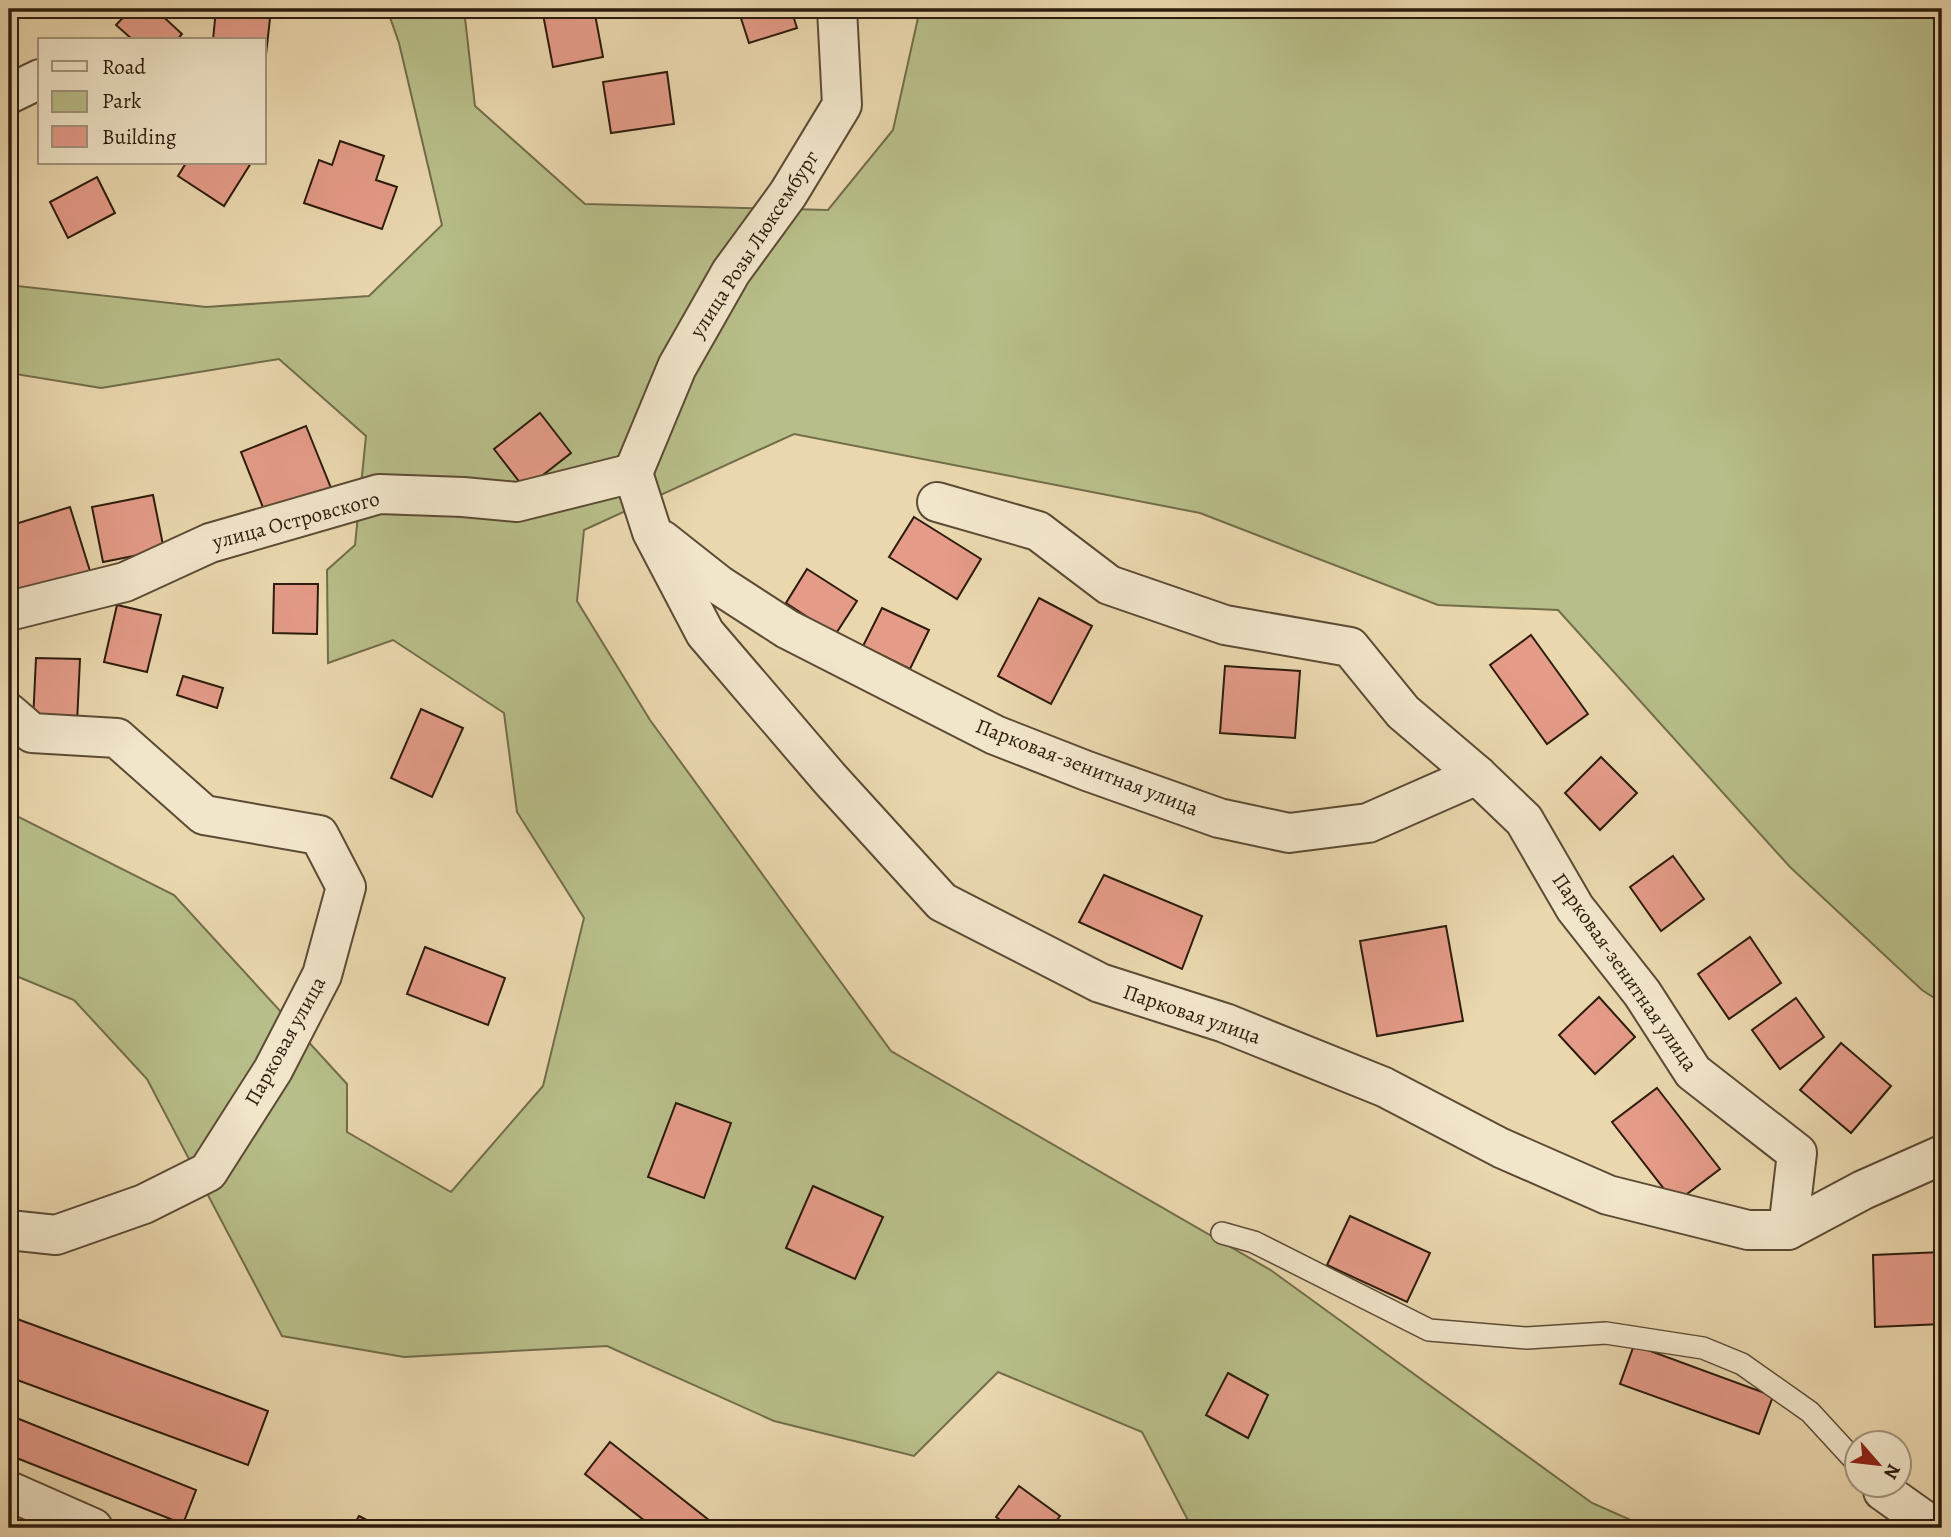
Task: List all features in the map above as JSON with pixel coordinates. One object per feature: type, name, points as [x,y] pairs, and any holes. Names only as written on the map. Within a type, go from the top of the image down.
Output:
[{"type":"street","name":"улица Розы Люксембург","points":[[633,473],[677,367],[697,331],[731,272],[788,194],[842,105],[837,9]]},
{"type":"street","points":[[9,94],[38,80]]},
{"type":"street","name":"Парковая улица","points":[[633,473],[652,532],[705,633],[830,779],[942,902],[1100,983],[1225,1023],[1384,1087],[1501,1148],[1608,1195],[1748,1230],[1788,1230],[1863,1190],[1942,1154]]},
{"type":"street","name":"улица Островского","points":[[9,611],[125,582],[210,543],[379,494],[517,502],[633,473]]},
{"type":"street","name":"Парковая-зенитная улица","points":[[937,502],[1038,531],[1109,585],[1225,625],[1350,647],[1402,712],[1478,775],[1524,820],[1575,908],[1642,993],[1693,1073],[1797,1153],[1788,1230]]},
{"type":"street","name":"Парковая-зенитная улица","points":[[652,532],[719,585],[787,629],[995,735],[1219,818],[1289,833],[1368,823],[1478,775]]},
{"type":"street","name":"Парковая улица","points":[[9,713],[32,733],[117,738],[204,815],[319,835],[346,887],[322,975],[273,1070],[208,1172],[144,1204],[56,1235],[9,1230]]},
{"type":"street","points":[[9,1491],[93,1528]]},
{"type":"street","points":[[1894,1498],[1935,1528]]},
{"type":"lane","points":[[1222,1233],[1254,1242],[1429,1330],[1527,1338],[1606,1334],[1703,1348],[1742,1364],[1810,1412],[1842,1446]]},
{"type":"green space","points":[[387,9],[464,9],[475,106],[585,204],[828,210],[893,130],[920,9],[1942,9],[1942,1003],[1922,990],[1790,867],[1558,610],[1438,605],[1200,513],[794,434],[584,530],[577,601],[650,720],[891,1051],[1272,1271],[1592,1503],[1649,1528],[1192,1528],[1142,1432],[998,1372],[914,1456],[774,1421],[607,1346],[404,1357],[282,1336],[147,1079],[74,1000],[9,973],[9,812],[174,895],[347,1084],[347,1132],[451,1192],[543,1086],[584,918],[517,812],[504,713],[393,640],[328,663],[327,570],[355,545],[366,436],[279,359],[101,388],[9,373],[9,285],[206,307],[369,296],[442,225],[399,43]]},
{"type":"building","points":[[131,9],[155,9],[182,34],[179,38],[131,38],[116,25]]},
{"type":"building","points":[[216,9],[271,9],[266,55],[266,38],[213,38]]},
{"type":"building","points":[[542,9],[594,9],[603,57],[553,67]]},
{"type":"building","points":[[738,9],[791,9],[797,28],[749,43]]},
{"type":"building","points":[[667,72],[674,124],[611,133],[603,82]]},
{"type":"building","points":[[340,141],[384,156],[376,180],[397,187],[382,229],[304,203],[319,160],[332,165]]},
{"type":"building","points":[[185,164],[250,164],[224,206],[178,176]]},
{"type":"building","points":[[97,177],[115,213],[68,238],[50,202]]},
{"type":"building","points":[[540,413],[571,453],[525,489],[494,449]]},
{"type":"building","points":[[306,426],[331,488],[266,515],[241,452]]},
{"type":"building","points":[[153,495],[164,550],[103,562],[92,507]]},
{"type":"building","points":[[70,507],[90,571],[14,595],[9,578],[9,526]]},
{"type":"building","points":[[914,517],[981,559],[957,599],[889,557]]},
{"type":"building","points":[[807,569],[857,601],[835,635],[786,603]]},
{"type":"building","points":[[274,584],[318,584],[317,634],[273,633]]},
{"type":"building","points":[[1039,598],[1092,626],[1051,704],[998,676]]},
{"type":"building","points":[[117,605],[161,615],[147,672],[104,662]]},
{"type":"building","points":[[882,608],[929,630],[910,669],[863,646]]},
{"type":"building","points":[[1531,635],[1588,714],[1547,744],[1490,665]]},
{"type":"building","points":[[36,658],[80,659],[77,723],[33,721]]},
{"type":"building","points":[[1225,666],[1300,671],[1295,738],[1220,733]]},
{"type":"building","points":[[183,676],[223,688],[217,708],[177,695]]},
{"type":"building","points":[[421,709],[463,728],[432,797],[391,778]]},
{"type":"building","points":[[1601,757],[1637,793],[1600,830],[1565,793]]},
{"type":"building","points":[[1673,856],[1704,899],[1661,931],[1630,887]]},
{"type":"building","points":[[1104,875],[1202,916],[1182,969],[1079,922]]},
{"type":"building","points":[[1446,926],[1463,1021],[1377,1036],[1360,941]]},
{"type":"building","points":[[1750,937],[1781,983],[1729,1019],[1698,974]]},
{"type":"building","points":[[425,947],[505,978],[488,1025],[407,994]]},
{"type":"building","points":[[1599,997],[1635,1037],[1595,1074],[1559,1035]]},
{"type":"building","points":[[1796,998],[1824,1037],[1780,1069],[1752,1030]]},
{"type":"building","points":[[1841,1043],[1891,1086],[1851,1133],[1800,1090]]},
{"type":"building","points":[[1657,1088],[1720,1169],[1675,1203],[1612,1122]]},
{"type":"building","points":[[676,1103],[731,1123],[704,1198],[648,1177]]},
{"type":"building","points":[[813,1186],[883,1217],[855,1279],[786,1248]]},
{"type":"building","points":[[1350,1216],[1430,1253],[1407,1302],[1327,1265]]},
{"type":"building","points":[[1942,1252],[1942,1324],[1875,1327],[1873,1255]]},
{"type":"building","points":[[9,1316],[268,1411],[248,1465],[9,1377]]},
{"type":"building","points":[[1634,1345],[1773,1396],[1759,1434],[1620,1384]]},
{"type":"building","points":[[1228,1373],[1268,1395],[1248,1438],[1206,1415]]},
{"type":"building","points":[[9,1415],[196,1490],[183,1524],[9,1455]]},
{"type":"building","points":[[610,1442],[719,1528],[654,1528],[585,1474]]},
{"type":"building","points":[[1019,1486],[1060,1516],[1051,1528],[1011,1528],[996,1517]]},
{"type":"building","points":[[359,1516],[382,1528],[352,1528]]}]
